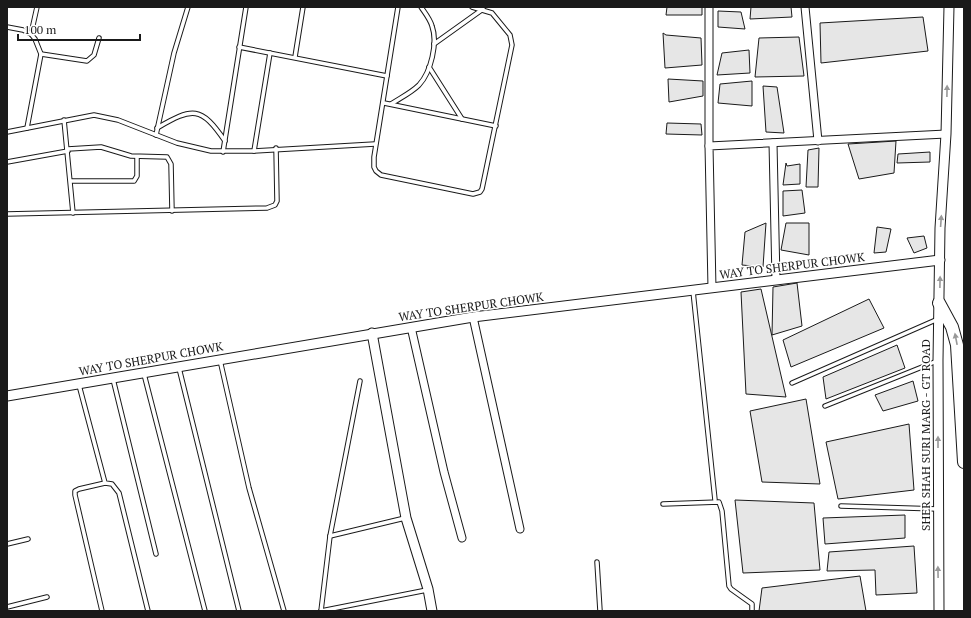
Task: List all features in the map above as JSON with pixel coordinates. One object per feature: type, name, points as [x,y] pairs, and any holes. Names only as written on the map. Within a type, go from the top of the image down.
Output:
[{"type":"highway","points":[[939,303],[952,327],[957,345],[964,462]]},
{"type":"street","points":[[709,7],[709,146],[712,288]]},
{"type":"street","points":[[805,7],[818,140]]},
{"type":"street","name":"SHER SHAH SURI MARG - GT ROAD","points":[[939,611],[938,361],[940,228],[946,134],[949,7]]},
{"type":"street","points":[[709,146],[946,134]]},
{"type":"street","points":[[773,143],[776,280]]},
{"type":"street","name":"WAY TO SHERPUR CHOWK","points":[[7,396],[473,317],[940,260]]},
{"type":"street","points":[[473,317],[520,529]]},
{"type":"street","points":[[411,327],[444,472],[462,538]]},
{"type":"street","points":[[372,333],[406,518],[428,589],[432,611]]},
{"type":"lane","points":[[31,34],[37,7]]},
{"type":"lane","points":[[156,135],[174,52],[188,7]]},
{"type":"lane","points":[[223,152],[246,7]]},
{"type":"lane","points":[[295,57],[303,7]]},
{"type":"lane","points":[[398,7],[384,103],[376,144],[374,167],[381,175],[477,193],[482,189],[512,45],[510,36],[492,13],[483,9],[472,7]]},
{"type":"lane","points":[[391,104],[417,86],[425,76],[428,67],[434,44],[433,27],[421,7]]},
{"type":"lane","points":[[434,44],[483,9]]},
{"type":"lane","points":[[7,27],[23,30],[31,34],[35,39],[41,54],[27,128]]},
{"type":"lane","points":[[41,54],[86,61],[94,56],[99,38]]},
{"type":"lane","points":[[239,47],[387,76]]},
{"type":"lane","points":[[254,151],[270,54]]},
{"type":"lane","points":[[428,67],[462,119]]},
{"type":"lane","points":[[384,103],[496,126]]},
{"type":"lane","points":[[157,128],[182,114],[198,113],[211,122],[225,141]]},
{"type":"lane","points":[[7,132],[87,116],[103,116],[198,149],[223,152],[254,151],[276,148],[376,144]]},
{"type":"lane","points":[[64,120],[73,213]]},
{"type":"lane","points":[[7,162],[68,150],[101,147],[124,155],[137,157],[164,156],[170,161],[172,211]]},
{"type":"lane","points":[[7,214],[257,209],[272,206],[277,201],[276,148]]},
{"type":"lane","points":[[71,181],[134,182],[136,176],[137,157]]},
{"type":"lane","points":[[693,291],[715,500]]},
{"type":"lane","points":[[792,383],[939,318]]},
{"type":"lane","points":[[219,360],[249,488],[284,611]]},
{"type":"lane","points":[[825,406],[938,361]]},
{"type":"lane","points":[[179,367],[239,611]]},
{"type":"lane","points":[[144,372],[205,611]]},
{"type":"lane","points":[[113,378],[156,554]]},
{"type":"lane","points":[[360,381],[330,536],[321,611],[428,589]]},
{"type":"lane","points":[[79,384],[105,483]]},
{"type":"lane","points":[[102,611],[75,495],[76,491],[79,489],[105,483],[112,484],[119,493],[148,611]]},
{"type":"lane","points":[[663,504],[715,500],[719,502],[721,505],[729,586],[752,604],[752,611]]},
{"type":"lane","points":[[841,506],[938,509]]},
{"type":"lane","points":[[330,536],[406,518]]},
{"type":"lane","points":[[7,544],[28,538]]},
{"type":"lane","points":[[597,562],[600,611]]},
{"type":"lane","points":[[7,607],[46,597]]},
{"type":"building","points":[[667,7],[702,7],[702,15],[666,15]]},
{"type":"building","points":[[751,7],[791,7],[792,17],[750,19]]},
{"type":"building","points":[[718,11],[741,12],[745,29],[718,27]]},
{"type":"building","points":[[923,17],[928,51],[821,63],[820,23]]},
{"type":"building","points":[[663,33],[666,35],[701,38],[702,65],[665,68]]},
{"type":"building","points":[[799,37],[804,76],[755,77],[759,38]]},
{"type":"building","points":[[749,50],[750,73],[717,75],[722,53]]},
{"type":"building","points":[[668,79],[703,81],[703,96],[669,102]]},
{"type":"building","points":[[752,81],[752,106],[718,103],[720,84]]},
{"type":"building","points":[[763,86],[777,87],[784,133],[766,132]]},
{"type":"building","points":[[667,123],[701,124],[702,135],[666,134]]},
{"type":"building","points":[[896,141],[894,173],[859,179],[848,144]]},
{"type":"building","points":[[819,148],[818,187],[806,187],[808,150]]},
{"type":"building","points":[[930,152],[930,162],[897,163],[898,154]]},
{"type":"building","points":[[786,163],[787,166],[800,164],[800,184],[783,185]]},
{"type":"building","points":[[802,190],[805,213],[783,216],[783,191]]},
{"type":"building","points":[[766,223],[763,267],[742,265],[745,232]]},
{"type":"building","points":[[786,223],[809,223],[809,255],[781,250]]},
{"type":"building","points":[[877,227],[891,229],[886,252],[874,253]]},
{"type":"building","points":[[924,236],[927,248],[914,253],[907,238]]},
{"type":"building","points":[[797,283],[802,326],[772,335],[773,287]]},
{"type":"building","points":[[761,289],[786,397],[746,394],[741,292]]},
{"type":"building","points":[[869,299],[884,328],[791,367],[783,340]]},
{"type":"building","points":[[897,345],[905,368],[826,399],[823,377]]},
{"type":"building","points":[[913,381],[918,401],[883,411],[875,395]]},
{"type":"building","points":[[806,399],[820,484],[762,482],[750,411]]},
{"type":"building","points":[[909,424],[914,490],[838,499],[826,442]]},
{"type":"building","points":[[735,500],[814,503],[820,570],[743,573]]},
{"type":"building","points":[[905,515],[905,538],[825,544],[823,518]]},
{"type":"building","points":[[914,546],[917,593],[876,595],[875,570],[827,571],[829,552]]},
{"type":"building","points":[[860,576],[866,611],[759,611],[762,588]]}]
